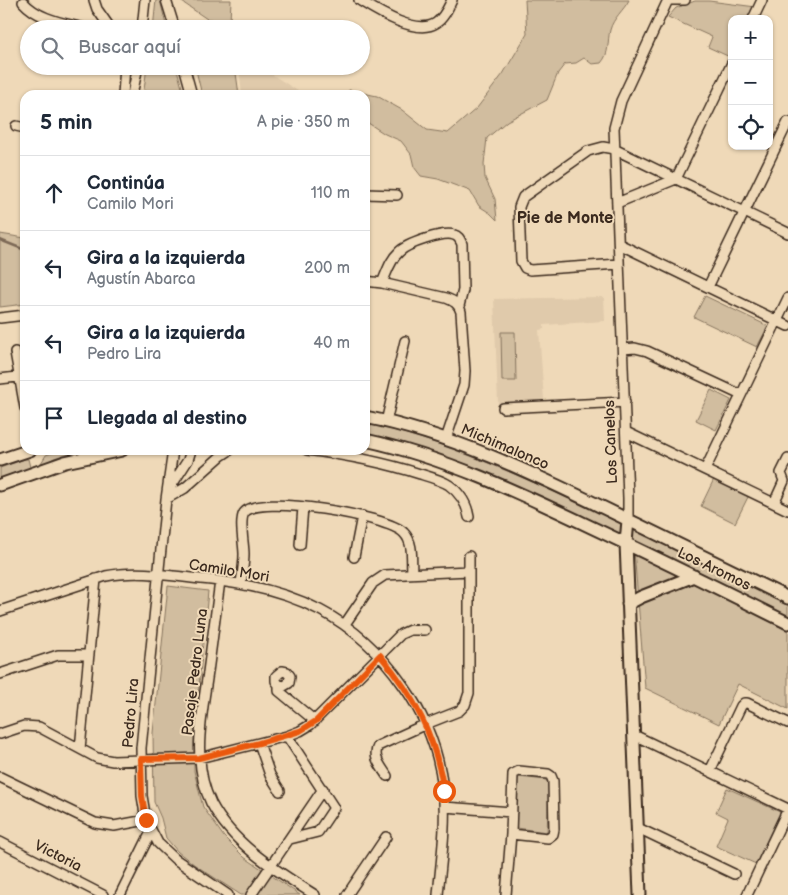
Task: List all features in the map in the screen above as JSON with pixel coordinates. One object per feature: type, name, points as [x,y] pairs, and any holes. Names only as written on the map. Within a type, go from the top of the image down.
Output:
[{"type":"main road","name":"Michimalonco","points":[[370,418],[446,439],[525,471],[628,520]]},
{"type":"main road","points":[[370,441],[423,456],[478,476],[536,500],[626,543]]},
{"type":"main road","points":[[0,460],[20,453]]},
{"type":"main road","points":[[0,485],[65,462],[98,455]]},
{"type":"main road","name":"Los Canelos","points":[[628,520],[626,543],[640,895]]},
{"type":"main road","name":"Los Aromos","points":[[628,520],[788,598]]},
{"type":"main road","name":"Los Aromos","points":[[626,543],[788,623]]},
{"type":"main road","points":[[628,604],[694,576]]},
{"type":"street","points":[[94,0],[97,9],[105,20]]},
{"type":"street","points":[[143,20],[145,0]]},
{"type":"street","points":[[166,0],[172,20]]},
{"type":"street","points":[[359,0],[404,23],[423,27],[434,24],[443,16],[452,0]]},
{"type":"street","points":[[668,0],[685,0]]},
{"type":"street","name":"Los Canelos","points":[[628,520],[614,128],[621,101],[668,0]]},
{"type":"street","points":[[755,15],[762,0]]},
{"type":"street","points":[[23,2],[40,16],[54,20]]},
{"type":"street","points":[[617,202],[676,179],[728,71]]},
{"type":"street","points":[[123,90],[124,75]]},
{"type":"street","points":[[133,90],[136,75]]},
{"type":"street","points":[[186,75],[191,90]]},
{"type":"street","points":[[708,287],[788,122]]},
{"type":"street","points":[[619,264],[530,270],[525,268],[521,261],[519,204],[522,197],[588,151],[604,147],[614,149],[788,233]]},
{"type":"street","points":[[370,194],[397,195]]},
{"type":"street","points":[[382,283],[393,258],[401,249],[422,239],[452,234],[459,238],[462,244],[463,290],[459,306]]},
{"type":"street","points":[[619,244],[788,326]]},
{"type":"street","points":[[370,282],[446,298],[459,306],[462,312],[464,378],[461,396],[446,439]]},
{"type":"street","points":[[705,470],[788,298]]},
{"type":"street","points":[[0,318],[20,316]]},
{"type":"street","points":[[386,422],[405,341]]},
{"type":"street","points":[[623,349],[635,348],[647,351],[741,394]]},
{"type":"street","points":[[15,352],[20,369]]},
{"type":"street","points":[[0,379],[20,376]]},
{"type":"street","points":[[503,408],[625,402]]},
{"type":"street","points":[[626,432],[788,510]]},
{"type":"street","name":"Pedro Lira","points":[[172,455],[158,575],[141,759],[142,796],[146,820],[151,832],[162,848],[226,894]]},
{"type":"street","points":[[166,498],[190,455]]},
{"type":"street","points":[[166,498],[185,488],[222,455]]},
{"type":"street","points":[[336,455],[377,462],[441,481],[454,489],[461,497],[469,517]]},
{"type":"street","points":[[774,503],[786,481],[781,473],[788,459]]},
{"type":"street","points":[[241,584],[244,556],[242,517],[245,510],[256,506],[303,507],[330,510],[362,516],[397,527],[406,534],[411,548],[412,573]]},
{"type":"street","points":[[300,545],[303,507]]},
{"type":"street","points":[[354,557],[362,516]]},
{"type":"street","points":[[387,776],[376,758],[375,751],[378,746],[458,711],[466,705],[469,697],[468,556]]},
{"type":"street","points":[[345,624],[376,580],[390,573],[469,571]]},
{"type":"street","name":"Camilo Mori","points":[[0,611],[116,574],[158,575],[241,584],[295,599],[317,608],[345,624],[380,655],[407,691],[426,724],[438,761],[444,791],[443,846],[438,895]]},
{"type":"street","points":[[80,749],[96,579]]},
{"type":"street","name":"Pasaje Pedro Luna","points":[[220,581],[202,715],[199,758],[203,782],[217,812],[240,840],[271,866],[316,895]]},
{"type":"street","points":[[0,734],[24,726],[33,726],[45,730],[97,758],[108,761],[199,758],[300,731],[316,721],[404,632],[425,630]]},
{"type":"street","points":[[0,674],[58,655],[89,655]]},
{"type":"street","points":[[279,685],[280,692],[316,721]]},
{"type":"street","points":[[710,771],[744,703],[748,703],[788,723]]},
{"type":"street","points":[[634,735],[788,809],[747,895]]},
{"type":"street","points":[[287,736],[334,808],[318,832],[290,839]]},
{"type":"street","points":[[259,743],[270,775],[280,791]]},
{"type":"street","points":[[506,895],[511,834],[512,777],[514,772],[519,771],[548,774],[553,781],[553,834],[548,838],[511,834]]},
{"type":"street","points":[[0,776],[95,823],[114,826],[146,820]]},
{"type":"street","points":[[251,895],[323,789]]},
{"type":"street","points":[[444,807],[512,812]]},
{"type":"street","points":[[638,828],[734,874]]},
{"type":"street","points":[[120,895],[151,832]]},
{"type":"street","points":[[347,895],[386,837]]},
{"type":"street","name":"Victoria","points":[[0,842],[103,895]]},
{"type":"shaded area","points":[[156,0],[160,0],[165,20],[154,20]]},
{"type":"shaded area","points":[[179,0],[231,0],[230,20],[207,19]]},
{"type":"shaded area","points":[[525,0],[629,0],[611,26],[607,51],[601,63],[592,64],[584,58],[576,63],[565,64],[558,73],[547,100],[507,121],[487,138],[484,164],[485,178],[495,199],[497,220],[479,206],[470,191],[438,179],[421,176],[414,167],[411,154],[401,141],[370,124],[370,94],[377,96],[402,110],[427,130],[448,133],[477,108],[503,74],[527,34]]},
{"type":"shaded area","points":[[695,1],[756,7],[753,15],[728,15],[728,56],[708,47],[712,37],[668,17],[676,8]]},
{"type":"shaded area","points":[[146,75],[178,75],[183,90],[144,90]]},
{"type":"shaded area","points":[[197,75],[236,75],[238,90],[201,90]]},
{"type":"shaded area","points":[[240,75],[273,75],[296,90],[241,90]]},
{"type":"shaded area","points":[[0,234],[20,237],[20,305],[0,307]]},
{"type":"shaded area","points":[[705,296],[768,326],[757,347],[694,317]]},
{"type":"shaded area","points":[[604,297],[605,321],[544,325],[544,329],[539,330],[544,400],[498,404],[494,299]]},
{"type":"shaded area","points":[[501,332],[515,332],[516,381],[502,381]]},
{"type":"shaded area","points":[[711,390],[731,400],[716,430],[696,420]]},
{"type":"shaded area","points":[[370,424],[415,436],[465,454],[561,495],[788,604],[788,616],[651,549],[523,491],[370,439]]},
{"type":"shaded area","points":[[46,455],[63,455],[54,458],[38,468]]},
{"type":"shaded area","points":[[28,459],[31,471],[0,481],[0,468]]},
{"type":"shaded area","points":[[714,479],[749,495],[735,523],[701,506]]},
{"type":"shaded area","points":[[634,550],[788,631],[788,709],[738,684],[719,724],[645,688]]},
{"type":"shaded area","points":[[168,586],[208,591],[194,739],[194,771],[203,807],[224,837],[244,857],[300,895],[241,895],[195,865],[178,852],[166,838],[161,818],[154,802],[153,733]]},
{"type":"shaded area","points":[[519,777],[546,780],[549,785],[547,832],[516,828],[517,781]]},
{"type":"shaded area","points":[[727,788],[780,812],[756,864],[716,846],[728,818],[716,812]]},
{"type":"waterway","points":[[0,240],[20,248]]},
{"type":"district","name":"Pie de Monte","points":[[565,218]]},
{"type":"route","points":[[146,820],[142,796],[141,759],[199,758],[300,731],[316,721],[380,655],[407,691],[426,724],[435,747],[444,791]]}]
